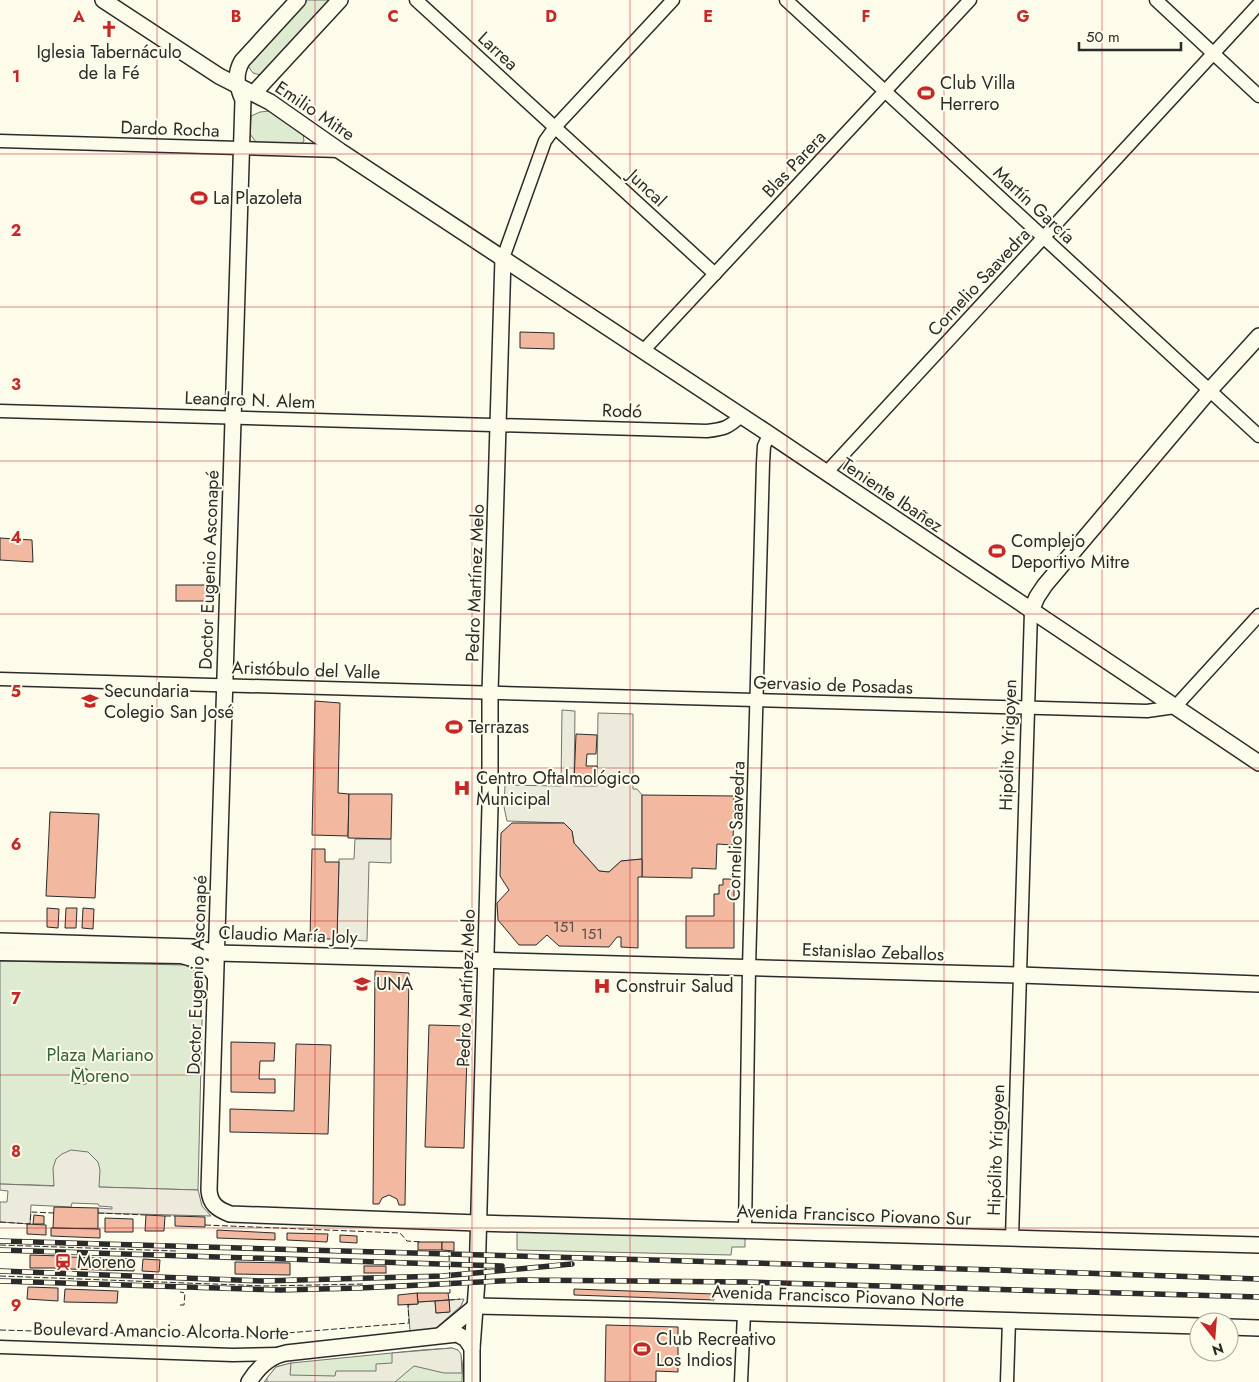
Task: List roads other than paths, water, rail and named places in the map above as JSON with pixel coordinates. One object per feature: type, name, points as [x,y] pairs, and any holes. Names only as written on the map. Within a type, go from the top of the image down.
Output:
[{"type":"street","name":"Emilio Mitre","points":[[103,0],[219,76],[270,102],[340,151],[503,258]]},
{"type":"street","points":[[237,85],[237,69],[242,61],[298,0]]},
{"type":"street","points":[[254,93],[340,0]]},
{"type":"street","name":"Larrea","points":[[416,0],[555,127]]},
{"type":"street","name":"Pedro Martínez Melo","points":[[472,1382],[472,1348],[476,1306],[490,806],[490,693],[503,258],[544,141],[673,0]]},
{"type":"street","name":"Martín García","points":[[786,0],[1259,436]]},
{"type":"street","name":"Blas Parera","points":[[643,351],[970,0]]},
{"type":"street","points":[[1156,0],[1259,96]]},
{"type":"street","name":"Cornelio Saavedra","points":[[826,473],[1259,4]]},
{"type":"street","name":"Doctor Eugenio Asconapé","points":[[214,1206],[209,1190],[241,148],[242,100],[237,85]]},
{"type":"street","name":"Juncal","points":[[555,127],[715,274]]},
{"type":"street","name":"Dardo Rocha","points":[[0,141],[340,151]]},
{"type":"street","name":"Teniente Ibañez","points":[[503,258],[1259,762]]},
{"type":"street","name":"Hipólito Yrigoyen","points":[[1012,1238],[1031,611],[1045,585],[1209,391],[1259,336]]},
{"type":"street","name":"Leandro N. Alem","points":[[0,411],[498,425]]},
{"type":"street","name":"Rodó","points":[[498,425],[707,432],[729,427],[741,416]]},
{"type":"street","name":"Cornelio Saavedra","points":[[745,1230],[749,968],[764,446],[770,435]]},
{"type":"street","points":[[1175,706],[1259,615]]},
{"type":"street","name":"Aristóbulo del Valle","points":[[0,679],[490,693]]},
{"type":"street","name":"Gervasio de Posadas","points":[[490,693],[1147,711],[1175,706]]},
{"type":"street","name":"Claudio María Joly","points":[[0,941],[194,947],[216,953],[485,960]]},
{"type":"street","name":"Claudio María Joly","points":[[0,954],[181,957],[200,961],[210,969],[215,979]]},
{"type":"street","name":"Estanislao Zeballos","points":[[485,960],[1020,975],[1259,984]]},
{"type":"street","name":"Avenida Francisco Piovano Sur","points":[[214,1206],[230,1214],[478,1223],[1259,1245]]},
{"type":"street","points":[[441,1335],[476,1306]]},
{"type":"street","name":"Avenida Francisco Piovano Norte","points":[[476,1306],[1189,1326]]},
{"type":"street","points":[[742,1382],[744,1312]]},
{"type":"street","points":[[1007,1382],[1008,1320]]},
{"type":"street","points":[[1239,1327],[1259,1328]]},
{"type":"street","name":"Boulevard Amancio Alcorta Norte","points":[[0,1347],[233,1355],[279,1354],[457,1334],[466,1339],[472,1348]]},
{"type":"street","points":[[249,1382],[264,1364],[279,1354]]},
{"type":"railway","points":[[0,1241],[1259,1279]]},
{"type":"railway","points":[[0,1250],[502,1266]]},
{"type":"railway","points":[[0,1271],[263,1281],[443,1276],[572,1264]]},
{"type":"railway","points":[[0,1281],[280,1290],[522,1280],[744,1282],[1259,1297]]},
{"type":"place","name":"Iglesia Tabernáculo de la Fé","points":[[109,29]]},
{"type":"place","name":"Club Villa Herrero","points":[[926,93]]},
{"type":"place","name":"La Plazoleta","points":[[199,198]]},
{"type":"place","name":"Complejo Deportivo Mitre","points":[[997,551]]},
{"type":"place","name":"Secundaria Colegio San José","points":[[90,701]]},
{"type":"place","name":"Terrazas","points":[[454,727]]},
{"type":"place","name":"Centro Oftalmológico Municipal","points":[[462,788]]},
{"type":"place","name":"UNA","points":[[362,984]]},
{"type":"place","name":"Construir Salud","points":[[602,986]]},
{"type":"place","name":"Moreno","points":[[63,1262]]},
{"type":"place","name":"Club Recreativo Los Indios","points":[[642,1349]]},
{"type":"park label","name":"Plaza Mariano Moreno","points":[[100,1065]]}]
